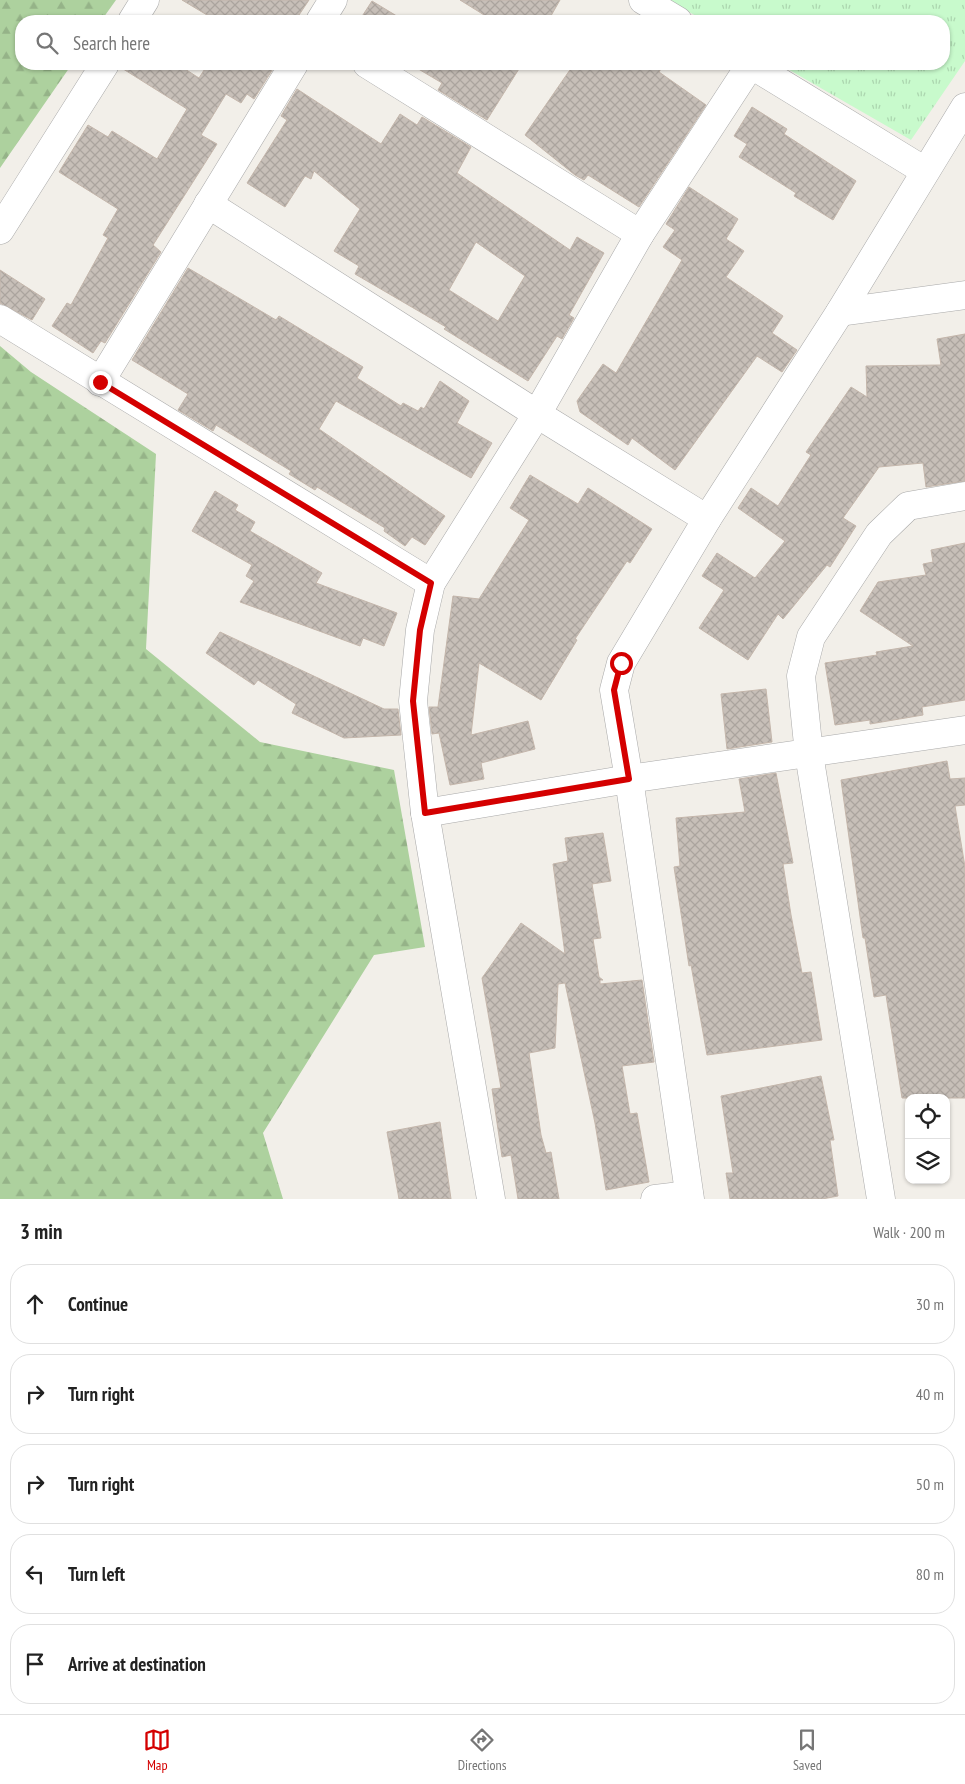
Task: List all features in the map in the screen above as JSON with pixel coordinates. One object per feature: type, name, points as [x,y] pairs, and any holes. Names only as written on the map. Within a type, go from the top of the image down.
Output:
[{"type":"street","points":[[136,15],[145,0]]},
{"type":"street","points":[[324,15],[333,0]]},
{"type":"street","points":[[643,0],[668,15]]},
{"type":"street","points":[[0,230],[101,70]]},
{"type":"street","points":[[100,382],[290,70]]},
{"type":"street","points":[[377,70],[640,234]]},
{"type":"street","points":[[490,1199],[425,813],[413,701],[420,630],[431,583],[537,414],[640,234],[746,70]]},
{"type":"street","points":[[760,70],[925,171]]},
{"type":"street","points":[[655,1199],[689,1197],[629,779],[614,690],[621,663],[707,518],[840,312],[965,107]]},
{"type":"street","points":[[208,204],[537,414],[707,518]]},
{"type":"street","points":[[840,312],[965,295]]},
{"type":"street","points":[[0,319],[431,583]]},
{"type":"street","points":[[881,1199],[809,754],[801,676],[811,637],[879,534],[908,506],[965,496]]},
{"type":"street","points":[[425,813],[629,779],[965,730]]},
{"type":"green space","points":[[0,0],[116,0],[105,15],[15,15],[15,70],[68,70],[0,168]]},
{"type":"green space","points":[[668,0],[965,0],[965,61],[911,140],[789,70],[950,70],[950,15],[694,15]]},
{"type":"green space","points":[[0,346],[31,372],[156,454],[146,649],[260,742],[394,770],[425,947],[374,955],[263,1133],[283,1199],[0,1199]]},
{"type":"building","points":[[182,0],[309,0],[299,15],[207,15]]},
{"type":"building","points":[[460,0],[560,0],[551,15],[484,15]]},
{"type":"building","points":[[372,1],[395,15],[363,15]]},
{"type":"building","points":[[125,70],[186,70],[199,78],[204,70],[272,70],[254,99],[247,94],[241,103],[226,94],[201,135],[217,144],[153,245],[161,252],[105,343],[101,341],[93,353],[52,326],[67,303],[71,305],[108,238],[103,235],[118,209],[59,172],[88,125],[108,137],[112,131],[157,159],[187,109]]},
{"type":"building","points":[[420,70],[518,70],[487,120],[438,90],[442,83]]},
{"type":"building","points":[[570,70],[660,70],[659,72],[706,105],[639,207],[588,175],[584,180],[575,175],[525,135]]},
{"type":"building","points":[[297,89],[381,144],[400,114],[417,125],[422,117],[471,147],[457,173],[570,250],[577,237],[604,253],[569,315],[574,318],[562,339],[557,336],[528,381],[444,329],[446,327],[355,274],[359,266],[334,251],[360,209],[314,171],[311,179],[305,176],[285,207],[247,183],[287,120],[281,116]],"holes":[[[476,242],[525,276],[498,321],[449,290]]]},
{"type":"building","points":[[752,107],[787,129],[784,134],[856,181],[833,220],[794,196],[796,193],[739,157],[747,144],[734,136]]},
{"type":"building","points":[[689,187],[738,219],[726,239],[744,251],[726,277],[783,316],[772,333],[797,350],[782,372],[757,356],[675,470],[632,438],[628,445],[580,412],[577,401],[603,364],[616,373],[682,260],[663,247],[675,230],[666,224]]},
{"type":"building","points":[[188,268],[276,320],[279,316],[363,367],[357,378],[401,406],[403,403],[418,411],[421,407],[424,409],[440,381],[469,401],[457,423],[492,443],[471,478],[336,401],[319,429],[445,516],[425,545],[412,537],[405,546],[384,531],[385,528],[317,487],[315,490],[289,474],[291,471],[216,425],[213,431],[178,410],[188,394],[132,360]]},
{"type":"building","points":[[0,270],[45,299],[32,320],[0,303]]},
{"type":"building","points":[[965,334],[965,481],[926,487],[923,463],[879,467],[843,518],[856,526],[830,567],[827,565],[783,619],[778,614],[748,660],[699,628],[724,590],[702,576],[717,553],[755,578],[785,541],[738,508],[751,488],[778,506],[811,455],[806,452],[851,387],[867,397],[866,366],[941,365],[937,339]]},
{"type":"building","points":[[530,475],[578,504],[588,488],[652,529],[630,563],[627,561],[575,639],[577,640],[541,700],[479,663],[471,735],[528,721],[535,749],[481,763],[484,779],[450,785],[439,733],[432,734],[429,707],[438,707],[453,596],[479,599],[529,520],[510,508]]},
{"type":"building","points":[[215,491],[238,505],[235,510],[255,522],[250,531],[322,573],[316,583],[397,613],[384,646],[363,638],[360,646],[240,602],[254,581],[246,576],[252,565],[192,531]]},
{"type":"building","points":[[965,543],[965,700],[922,707],[923,715],[870,724],[870,720],[835,725],[825,663],[877,655],[876,652],[913,646],[860,611],[878,582],[926,575],[923,564],[933,562],[931,550]]},
{"type":"building","points":[[220,632],[384,709],[398,709],[401,735],[344,738],[292,713],[296,704],[258,680],[254,685],[206,653]]},
{"type":"building","points":[[766,689],[772,742],[727,749],[721,694]]},
{"type":"building","points":[[947,761],[950,779],[965,778],[965,805],[955,806],[965,867],[965,1098],[950,1098],[950,1094],[905,1094],[905,1098],[902,1098],[886,995],[874,997],[865,938],[863,938],[841,780]]},
{"type":"building","points":[[776,773],[793,863],[783,864],[791,915],[802,973],[811,972],[822,1040],[707,1055],[691,965],[689,966],[674,867],[680,866],[676,818],[745,812],[739,779]]},
{"type":"building","points":[[603,833],[611,881],[592,884],[601,938],[593,939],[599,977],[603,980],[600,980],[600,984],[642,980],[654,1062],[622,1066],[630,1114],[637,1113],[649,1182],[606,1190],[595,1123],[565,983],[558,984],[555,1048],[529,1053],[541,1135],[546,1153],[551,1152],[559,1199],[518,1199],[511,1155],[502,1157],[492,1089],[501,1088],[482,978],[521,923],[565,954],[553,864],[568,861],[565,838]]},
{"type":"building","points":[[821,1076],[834,1140],[830,1140],[838,1196],[822,1199],[730,1199],[726,1173],[733,1173],[721,1096]]},
{"type":"building","points":[[440,1122],[451,1199],[399,1199],[387,1132]]},
{"type":"route","points":[[100,382],[431,583],[420,630],[413,701],[425,813],[629,779],[614,690],[621,663]]}]
